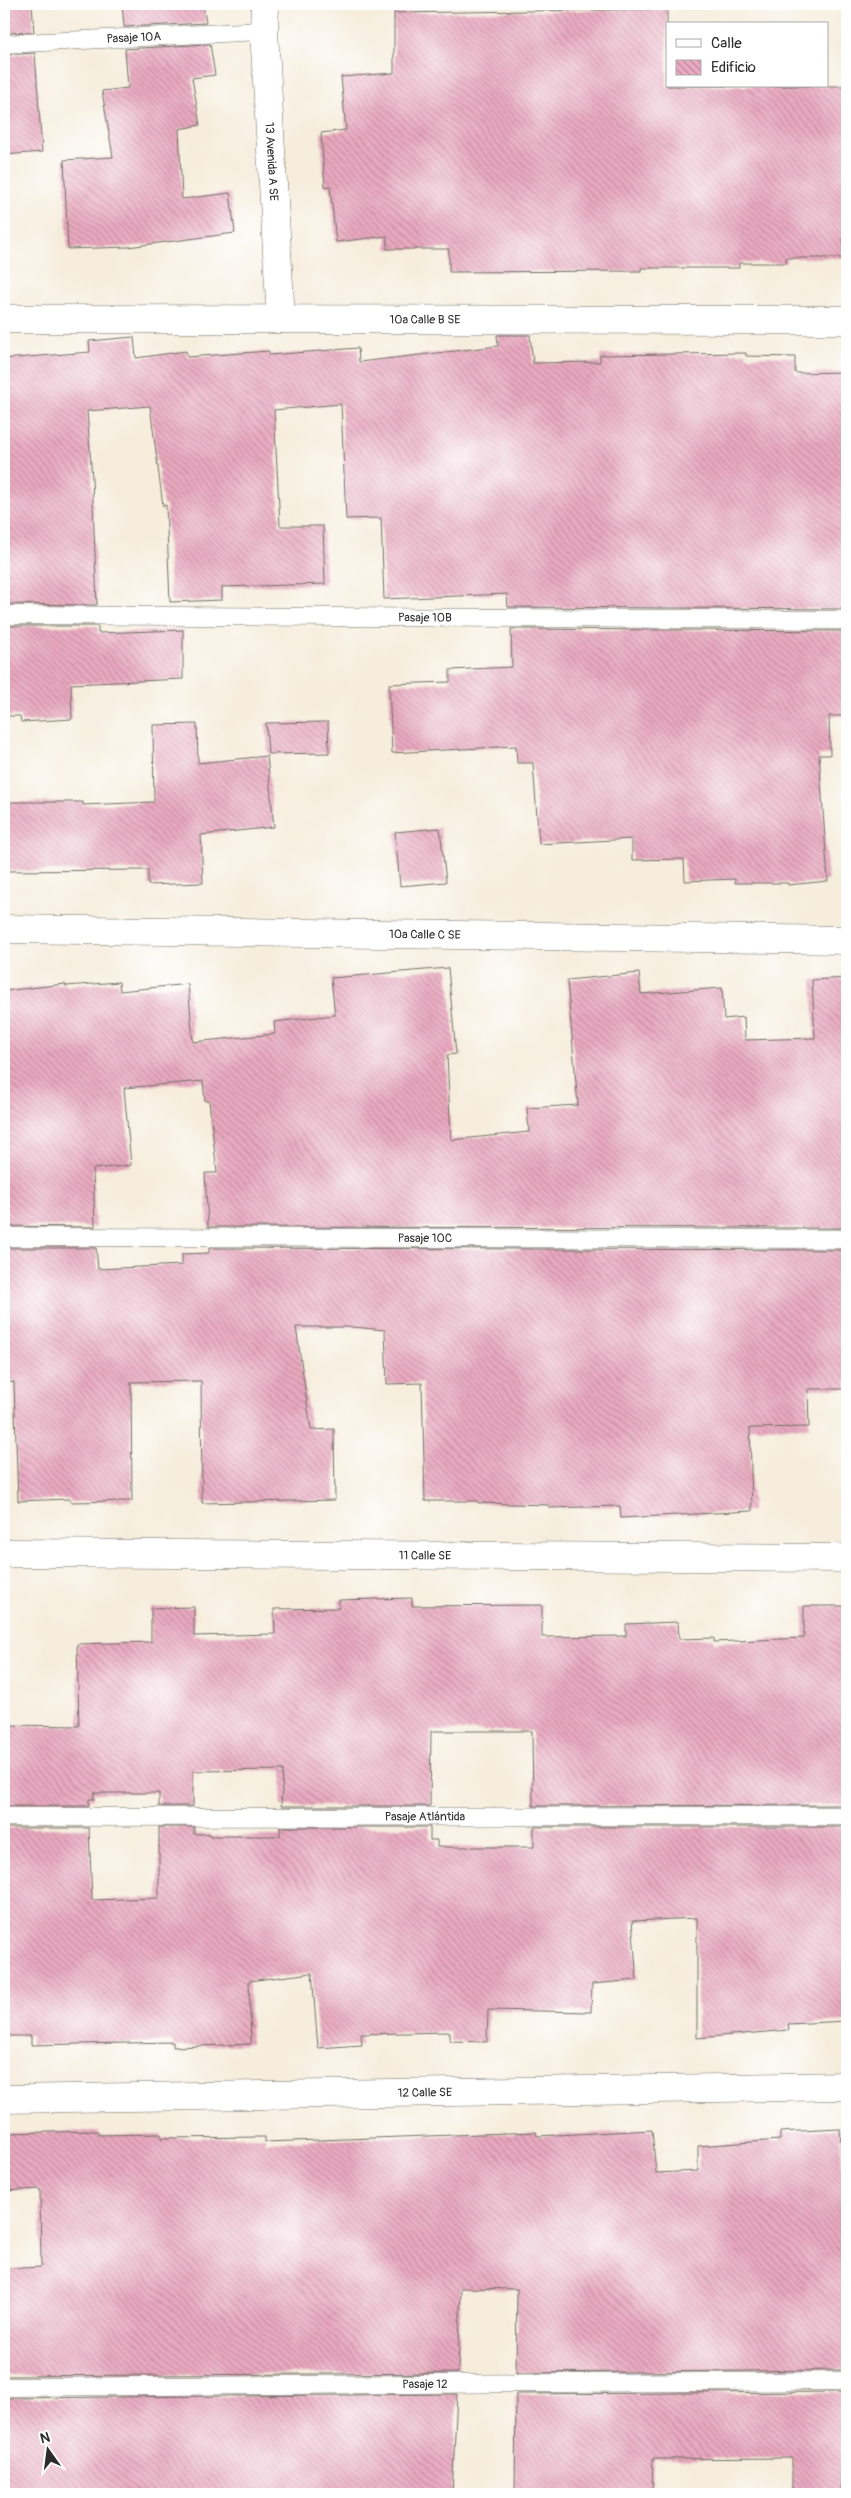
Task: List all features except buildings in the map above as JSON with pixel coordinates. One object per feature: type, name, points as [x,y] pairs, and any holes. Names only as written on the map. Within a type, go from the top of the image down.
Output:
[{"type":"street","name":"13 Avenida A SE","points":[[265,4],[264,31],[281,319]]},
{"type":"street","name":"10a Calle B SE","points":[[4,319],[847,320]]},
{"type":"street","name":"10a Calle C SE","points":[[4,929],[847,940]]},
{"type":"street","name":"11 Calle SE","points":[[4,1553],[847,1558]]},
{"type":"street","name":"12 Calle SE","points":[[4,2099],[847,2086]]},
{"type":"lane","name":"Pasaje 10A","points":[[4,44],[264,31]]},
{"type":"lane","name":"Pasaje 10B","points":[[4,615],[847,620]]},
{"type":"lane","name":"Pasaje 10C","points":[[4,1237],[847,1239]]},
{"type":"lane","name":"Pasaje Atlántida","points":[[4,1817],[847,1816]]},
{"type":"lane","name":"Pasaje 12","points":[[4,2387],[847,2381]]}]
